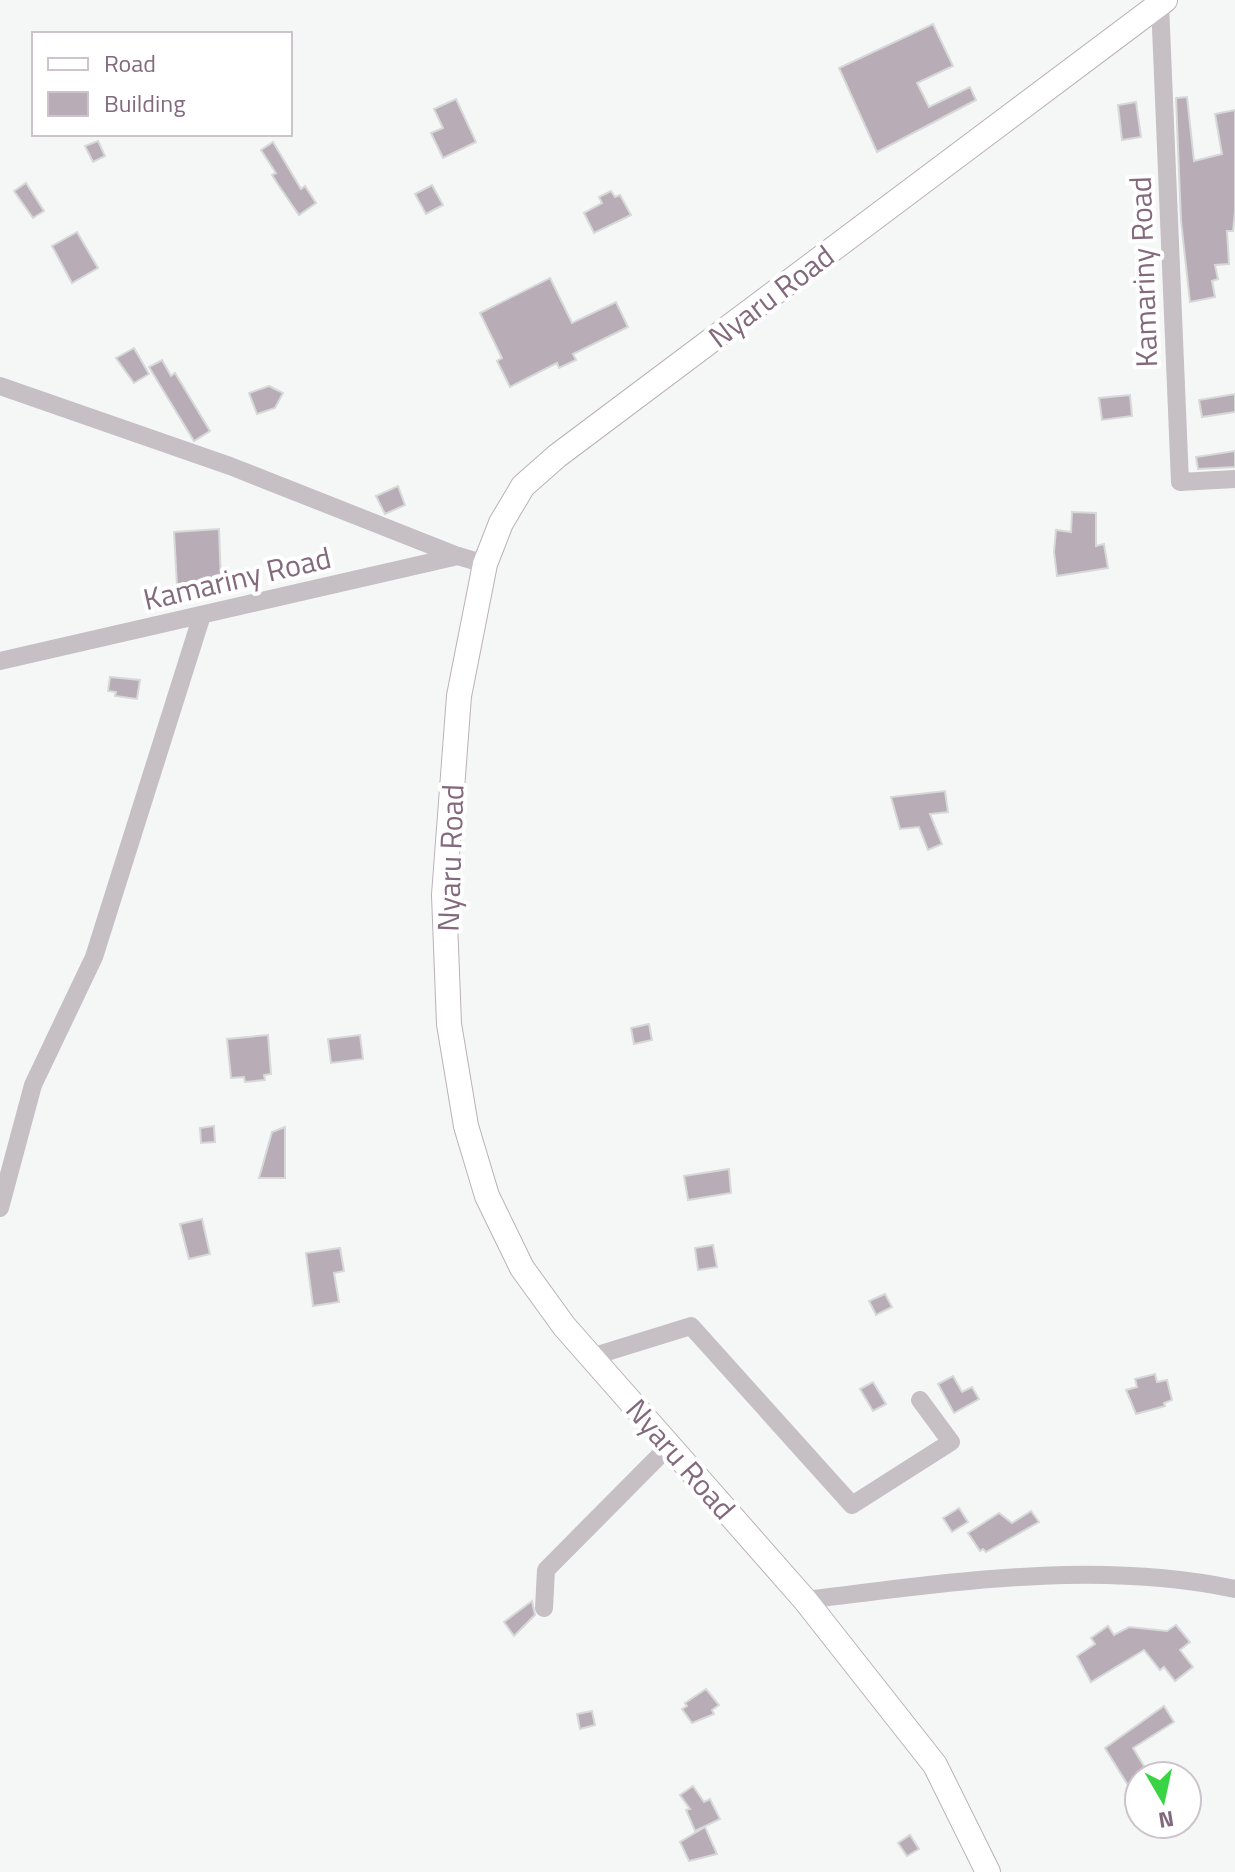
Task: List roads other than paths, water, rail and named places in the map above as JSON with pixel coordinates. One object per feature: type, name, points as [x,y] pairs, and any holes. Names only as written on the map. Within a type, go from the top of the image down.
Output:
[{"type":"main road","name":"Nyaru Road","points":[[988,1872],[935,1765],[805,1600],[591,1357],[522,1268],[487,1196],[466,1126],[449,1024],[444,895],[458,711],[485,564],[501,523],[523,486],[557,456],[1163,2]]},
{"type":"street","name":"Kamariny Road","points":[[1163,2],[1180,482],[1235,479]]},
{"type":"street","points":[[0,386],[230,466],[458,556]]},
{"type":"street","name":"Kamariny Road","points":[[0,661],[458,556],[485,564]]},
{"type":"street","points":[[0,1208],[33,1085],[94,957],[202,615]]},
{"type":"street","points":[[591,1357],[691,1326],[852,1505],[951,1442],[920,1400]]},
{"type":"street","points":[[544,1608],[546,1570],[669,1446]]},
{"type":"street","points":[[805,1600],[957,1581],[1051,1575],[1188,1579],[1235,1589]]}]
